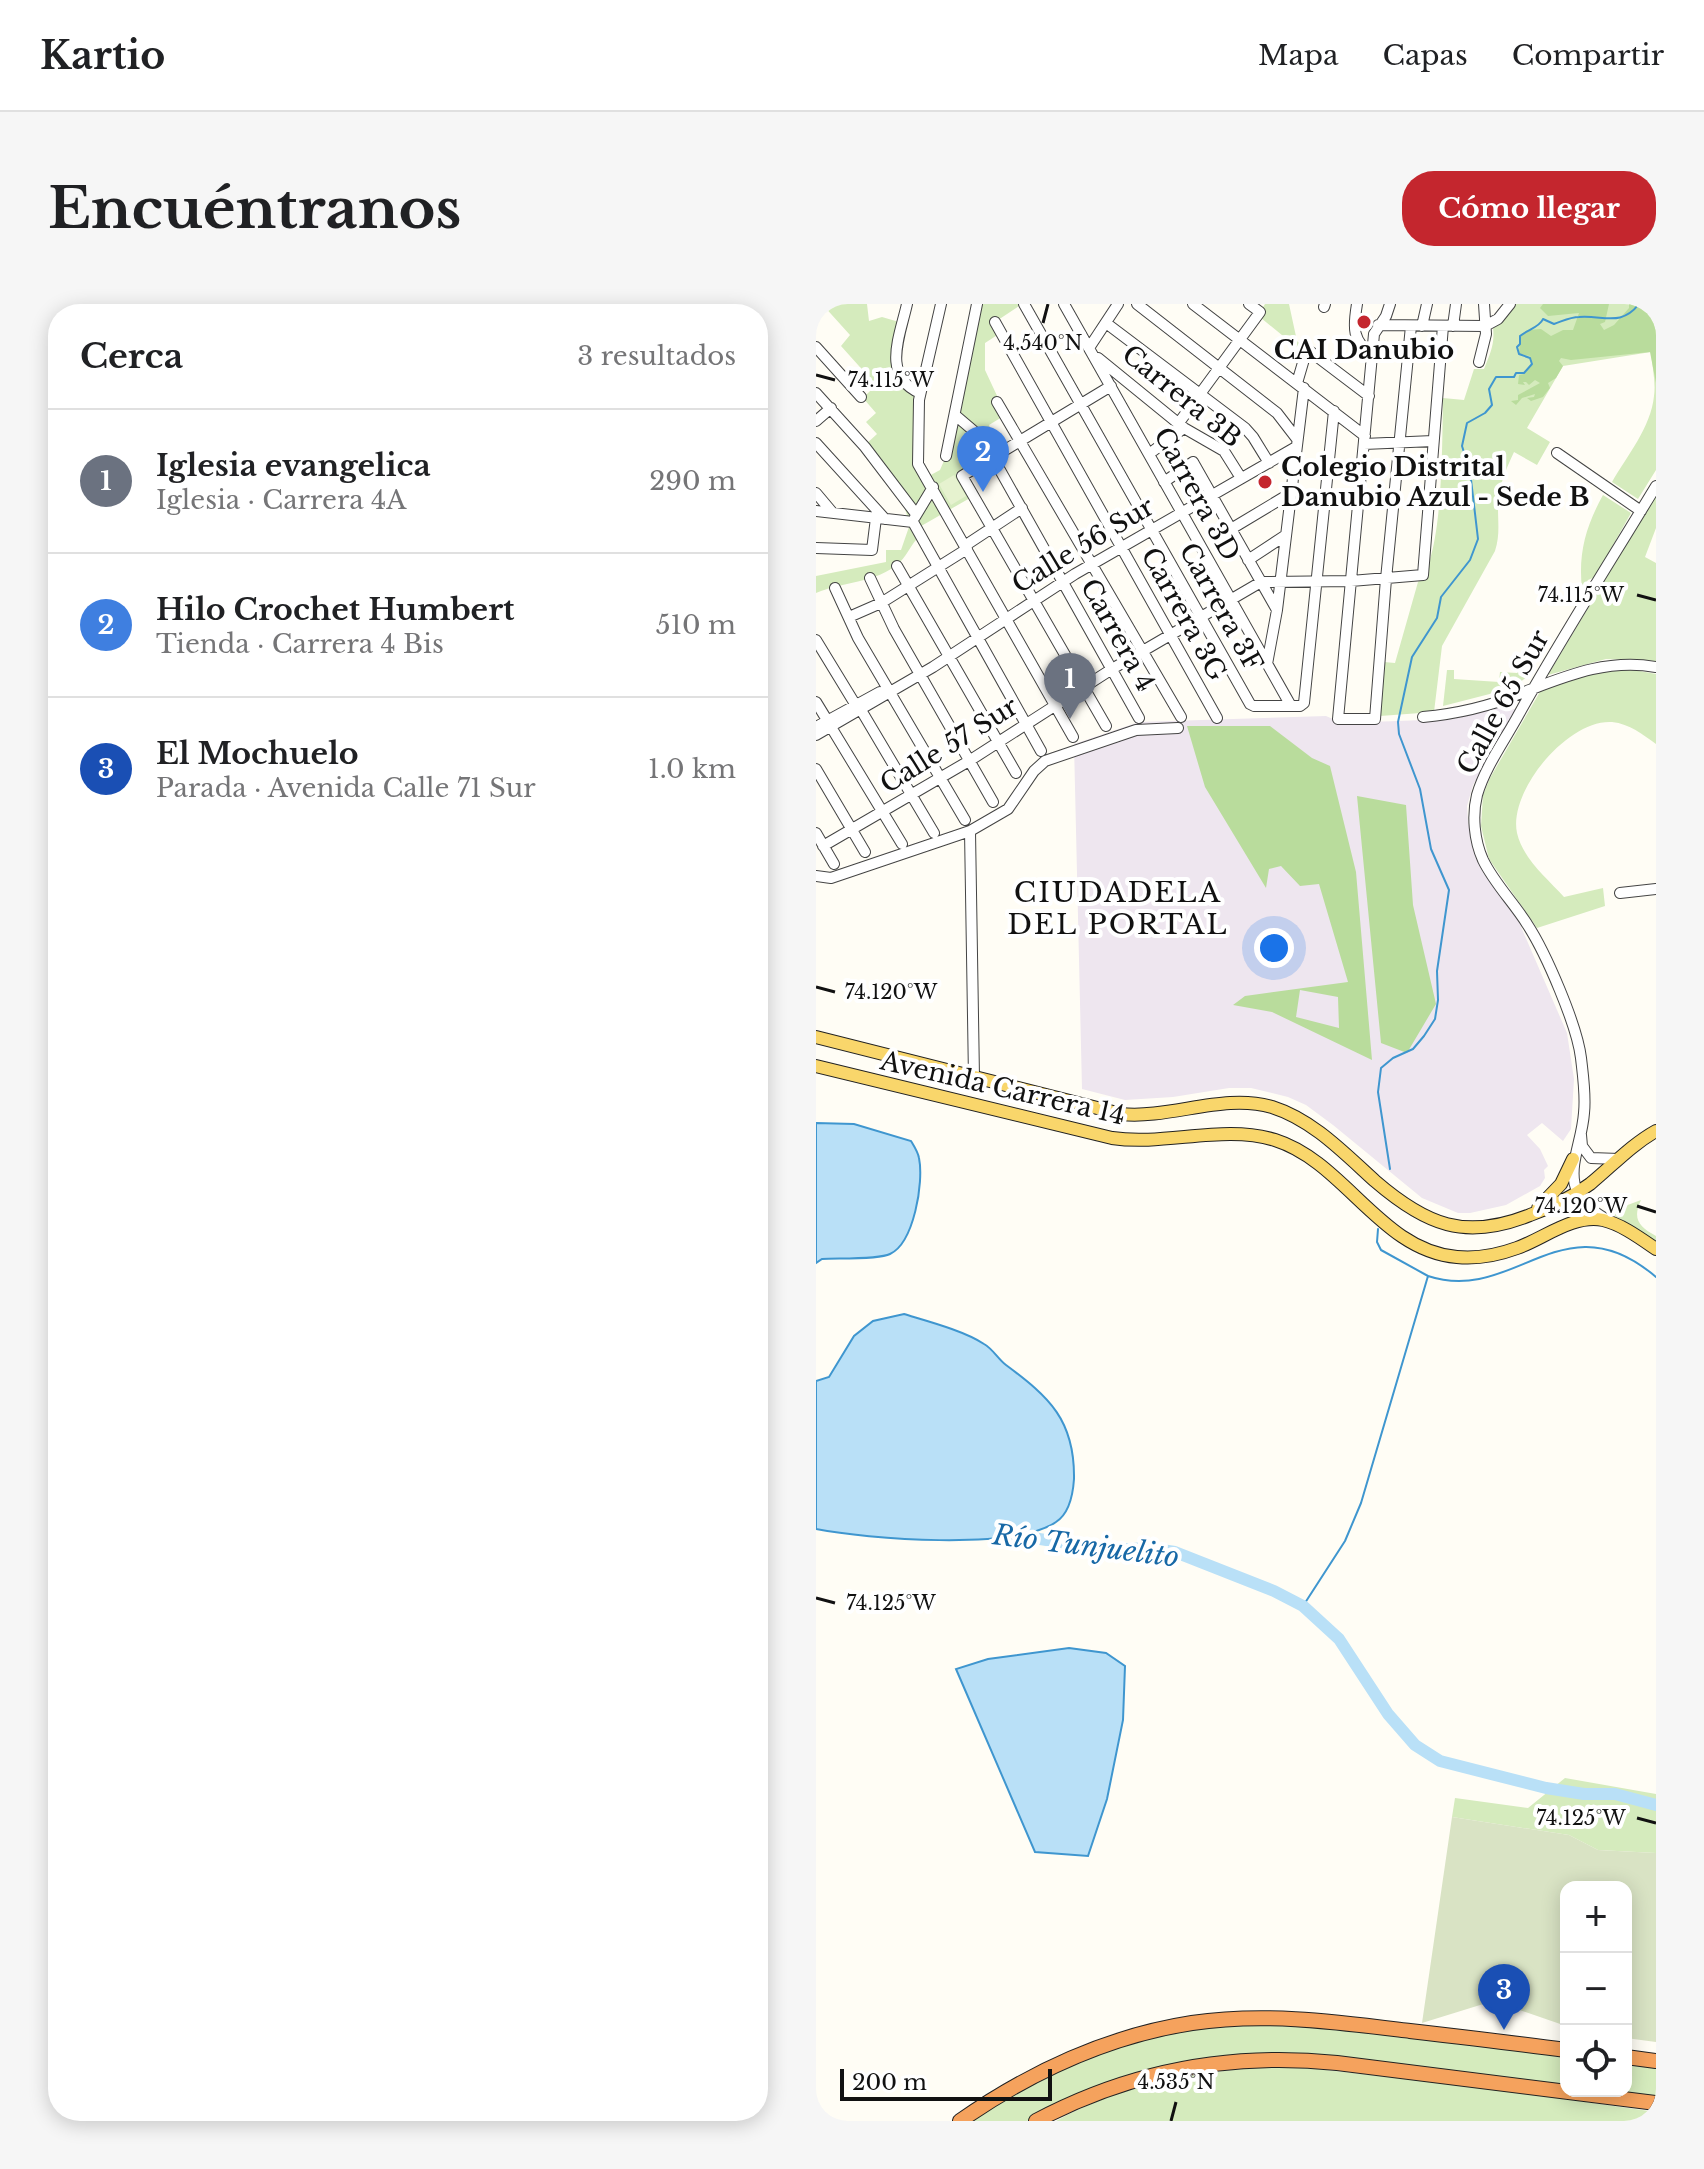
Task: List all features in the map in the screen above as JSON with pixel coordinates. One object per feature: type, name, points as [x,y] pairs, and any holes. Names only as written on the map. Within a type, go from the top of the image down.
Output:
[{"type":"highway","points":[[960,2121],[1009,2089],[1084,2053],[1150,2032],[1207,2021],[1303,2018],[1560,2049]]},
{"type":"highway","points":[[1632,2058],[1656,2061]]},
{"type":"highway","points":[[1036,2121],[1076,2100],[1142,2077],[1203,2065],[1286,2059],[1656,2103]]},
{"type":"main road","name":"Avenida Carrera 14","points":[[816,1037],[1133,1115],[1236,1103],[1271,1107],[1312,1127],[1404,1205],[1433,1221],[1475,1229],[1527,1216],[1578,1192],[1656,1131]]},
{"type":"main road","name":"Avenida Carrera 14","points":[[816,1066],[1112,1138],[1165,1141],[1241,1135],[1277,1141],[1306,1155],[1409,1240],[1445,1256],[1491,1256],[1583,1220],[1612,1223]]},
{"type":"main road","points":[[1527,1216],[1557,1188],[1573,1159]]},
{"type":"main road","points":[[1612,1223],[1656,1249]]},
{"type":"street","points":[[907,304],[895,363],[902,381],[920,393]]},
{"type":"street","points":[[941,304],[920,393],[918,464],[1073,737]]},
{"type":"street","points":[[946,456],[977,304]]},
{"type":"street","name":"Carrera 3F","points":[[1024,304],[1250,704],[1296,706]]},
{"type":"street","points":[[1090,350],[1118,304]]},
{"type":"street","points":[[1137,304],[1277,413],[1297,443]]},
{"type":"street","points":[[1193,304],[1334,411],[1365,440],[1433,441]]},
{"type":"street","points":[[1149,454],[1181,426],[1199,395],[1260,312],[1249,304]]},
{"type":"street","points":[[1357,304],[1354,335],[1362,348],[1373,356]]},
{"type":"street","points":[[1390,304],[1374,334],[1338,719],[1375,719],[1399,442],[1416,326],[1427,304]]},
{"type":"street","points":[[1261,582],[1351,581],[1423,575],[1433,441],[1448,326],[1456,304]]},
{"type":"street","points":[[1479,362],[1485,326],[1484,304]]},
{"type":"street","points":[[1378,325],[1485,326],[1498,319],[1510,304]]},
{"type":"street","name":"Carrera 3D","points":[[1070,307],[1090,350],[1267,664],[1296,706]]},
{"type":"street","name":"Carrera 3G","points":[[995,322],[1217,718]]},
{"type":"street","points":[[1106,323],[1245,428],[1269,463]]},
{"type":"street","points":[[816,347],[861,397]]},
{"type":"street","points":[[1267,664],[1277,610],[1297,443],[1300,386],[1307,349],[1369,396]]},
{"type":"street","name":"Carrera 3B","points":[[1090,350],[1181,426],[1224,451],[1241,478]]},
{"type":"street","points":[[1106,726],[962,476],[1111,386]]},
{"type":"street","points":[[816,393],[897,485],[1041,751]]},
{"type":"street","points":[[816,876],[831,878],[1008,809],[1034,771],[1045,761],[1136,730],[1180,723],[1142,651],[997,402]]},
{"type":"street","points":[[816,421],[831,408]]},
{"type":"street","points":[[1296,706],[1315,581],[1334,411]]},
{"type":"street","name":"Carrera 4","points":[[955,415],[982,438],[1139,718]]},
{"type":"street","points":[[816,443],[880,519]]},
{"type":"street","name":"Calle 56 Sur","points":[[816,735],[829,724],[949,657],[1062,581],[1269,463],[1297,443]]},
{"type":"street","points":[[1557,453],[1641,511]]},
{"type":"street","points":[[1164,482],[1193,462],[1277,610]]},
{"type":"street","name":"Calle 65 Sur","points":[[1578,1192],[1573,1159],[1585,1112],[1582,1071],[1572,1023],[1532,931],[1482,858],[1476,833],[1475,808],[1479,788],[1534,688],[1656,486]]},
{"type":"street","points":[[915,518],[933,487]]},
{"type":"street","points":[[816,493],[832,512]]},
{"type":"street","points":[[1231,529],[1291,493]]},
{"type":"street","points":[[849,617],[881,603],[1022,508]]},
{"type":"street","points":[[816,511],[880,519],[915,518]]},
{"type":"street","points":[[816,548],[872,550],[880,519]]},
{"type":"street","points":[[1248,560],[1286,535]]},
{"type":"street","points":[[897,566],[1016,773]]},
{"type":"street","points":[[870,578],[920,675],[993,802]]},
{"type":"street","name":"Calle 57 Sur","points":[[823,846],[969,761],[1112,669],[1261,582]]},
{"type":"street","points":[[835,588],[968,825],[974,1078]]},
{"type":"street","points":[[816,640],[934,833]]},
{"type":"street","points":[[1423,717],[1498,701],[1596,667],[1625,664],[1656,667]]},
{"type":"street","points":[[816,702],[902,844]]},
{"type":"street","name":"Calle 56 Sur","points":[[816,727],[829,724]]},
{"type":"street","points":[[816,769],[865,852]]},
{"type":"street","points":[[816,833],[834,864]]},
{"type":"street","points":[[1620,893],[1656,889]]},
{"type":"street","points":[[1581,1129],[1582,1146],[1591,1158],[1619,1159]]},
{"type":"street","points":[[1578,1192],[1591,1209],[1612,1223]]},
{"type":"shaded area","points":[[1505,705],[1516,710],[1473,785],[1467,806],[1468,822],[1477,860],[1518,920],[1567,1033],[1574,1079],[1571,1129],[1563,1141],[1542,1123],[1527,1135],[1540,1149],[1548,1166],[1540,1186],[1506,1205],[1458,1213],[1422,1198],[1333,1125],[1306,1105],[1288,1097],[1251,1088],[1229,1088],[1173,1097],[1125,1100],[1082,1089],[1074,744],[1139,722],[1326,716],[1342,723],[1452,719]]},
{"type":"green space","points":[[822,304],[867,304],[869,321],[882,317],[899,322],[896,378],[916,395],[914,460],[927,477],[940,470],[946,456],[977,304],[1022,304],[995,322],[1002,332],[985,343],[985,370],[999,400],[1002,417],[989,425],[992,432],[979,441],[986,453],[956,474],[970,498],[916,529],[919,537],[903,559],[891,569],[816,593],[816,576],[886,562],[886,550],[901,550],[910,524],[897,485],[865,445],[877,434],[866,422],[876,413],[863,398],[876,385],[841,346],[850,335]]},
{"type":"green space","points":[[1265,304],[1289,304],[1297,341],[1301,345],[1299,349],[1261,318],[1260,312]]},
{"type":"green space","points":[[1516,304],[1656,304],[1656,470],[1638,499],[1612,482],[1643,430],[1652,408],[1655,385],[1651,352],[1563,366],[1527,428],[1550,442],[1537,465],[1514,452],[1505,472],[1498,500],[1495,551],[1442,646],[1434,712],[1380,716],[1384,662],[1395,663],[1418,582],[1433,549],[1442,467],[1443,398],[1464,400],[1474,369],[1484,369],[1493,344],[1493,328]]},
{"type":"green space","points":[[1543,304],[1609,304],[1605,322],[1600,324],[1604,330],[1614,325],[1629,304],[1656,304],[1656,383],[1650,352],[1571,360],[1561,358],[1559,361],[1563,366],[1556,378],[1548,383],[1550,388],[1543,397],[1531,401],[1527,398],[1535,394],[1522,398],[1516,405],[1511,401],[1518,400],[1518,395],[1540,383],[1535,380],[1529,385],[1526,382],[1523,382],[1525,385],[1518,384],[1519,375],[1533,364],[1530,356],[1519,354],[1520,336],[1527,330],[1541,329],[1551,336],[1563,330],[1573,330],[1579,313],[1548,316],[1540,308]]},
{"type":"green space","points":[[954,475],[966,496],[951,505],[939,484]]},
{"type":"green space","points":[[1603,495],[1631,513],[1595,577],[1588,580],[1582,589],[1581,563],[1585,540]]},
{"type":"green space","points":[[1656,495],[1656,528],[1645,557],[1656,563],[1656,661],[1606,659],[1548,675]]},
{"type":"green space","points":[[1525,651],[1540,652],[1528,676],[1513,688],[1443,706],[1447,670],[1454,670],[1454,679],[1499,682],[1500,672],[1517,673],[1518,669],[1522,669]]},
{"type":"green space","points":[[1623,668],[1656,674],[1656,744],[1630,727],[1612,722],[1595,724],[1577,732],[1560,745],[1532,779],[1517,816],[1517,833],[1524,851],[1564,897],[1603,888],[1605,906],[1537,928],[1489,859],[1481,826],[1483,795],[1541,690],[1566,679]]},
{"type":"green space","points":[[1187,726],[1270,726],[1312,758],[1330,766],[1356,872],[1372,1060],[1272,1012],[1233,1005],[1245,996],[1348,982],[1319,884],[1300,886],[1281,866],[1269,869],[1266,888],[1205,787]],"holes":[[[1300,990],[1338,997],[1339,1028],[1296,1017]]]},
{"type":"green space","points":[[1357,796],[1406,805],[1413,905],[1436,1004],[1407,1053],[1381,1043]]},
{"type":"green space","points":[[1641,1200],[1637,1217],[1645,1229],[1656,1236],[1656,1241],[1609,1212]]},
{"type":"green space","points":[[1565,1778],[1656,1794],[1656,1853],[1598,1850],[1569,1835],[1452,1817],[1455,1798],[1528,1808]]},
{"type":"green space","points":[[1452,1817],[1569,1835],[1598,1850],[1656,1853],[1656,2042],[1632,2039],[1632,1881],[1560,1881],[1560,2024],[1493,2001],[1422,2023]]},
{"type":"green space","points":[[1286,2022],[1560,2053],[1560,2087],[1226,2057],[1157,2067],[1094,2088],[1027,2121],[969,2121],[1031,2081],[1091,2054],[1155,2037],[1220,2027]]},
{"type":"green space","points":[[1632,2063],[1656,2065],[1656,2099],[1632,2096]]},
{"type":"green space","points":[[1253,2068],[1308,2068],[1480,2087],[1656,2112],[1656,2121],[1056,2121],[1103,2099],[1152,2084]]},
{"type":"water","points":[[816,1123],[854,1124],[911,1141],[915,1147],[920,1182],[915,1211],[905,1238],[890,1254],[822,1259],[816,1263]]},
{"type":"water","points":[[904,1314],[984,1344],[1035,1388],[1056,1412],[1070,1441],[1074,1479],[1068,1508],[1056,1522],[1036,1531],[975,1540],[903,1539],[816,1529],[816,1381],[829,1377],[854,1336],[873,1321]]},
{"type":"water","points":[[1069,1648],[1106,1653],[1125,1666],[1123,1720],[1107,1799],[1088,1856],[1035,1852],[956,1669],[988,1659]]},
{"type":"waterway","points":[[1390,1169],[1378,1092],[1381,1068],[1393,1058],[1413,1049],[1435,1019],[1437,971],[1449,890],[1431,849],[1420,789],[1399,734],[1398,722],[1412,657],[1437,618],[1441,597],[1470,560],[1478,539],[1470,471],[1462,446],[1467,423],[1485,413],[1492,405],[1489,389],[1496,377],[1514,377],[1516,373],[1524,373],[1532,364],[1530,358],[1519,354],[1517,347],[1520,336],[1543,319],[1554,324],[1576,317],[1619,318],[1639,304]]},
{"type":"waterway","points":[[1303,1606],[1345,1541],[1361,1503],[1428,1276],[1381,1250],[1377,1242],[1378,1229]]},
{"type":"waterway","points":[[1428,1276],[1459,1281],[1487,1277],[1566,1249],[1593,1247],[1623,1255],[1656,1277]]},
{"type":"waterway","name":"Río Tunjuelito","points":[[1002,1533],[1109,1550],[1148,1548],[1175,1552],[1274,1591],[1303,1606],[1339,1639],[1388,1714],[1415,1745],[1440,1761],[1546,1788],[1584,1794],[1615,1794],[1656,1805]]},
{"type":"place","name":"CAI Danubio","points":[[1364,322]]},
{"type":"place","name":"Colegio Distrital Danubio Azul - Sede B","points":[[1265,482]]},
{"type":"place","name":"Hilo Crochet Humbert","points":[[983,492]]},
{"type":"place","name":"Iglesia evangelica","points":[[1070,719]]},
{"type":"place","name":"El Mochuelo","points":[[1504,2030]]},
{"type":"district","name":"CIUDADELA DEL PORTAL","points":[[1118,908]]}]
